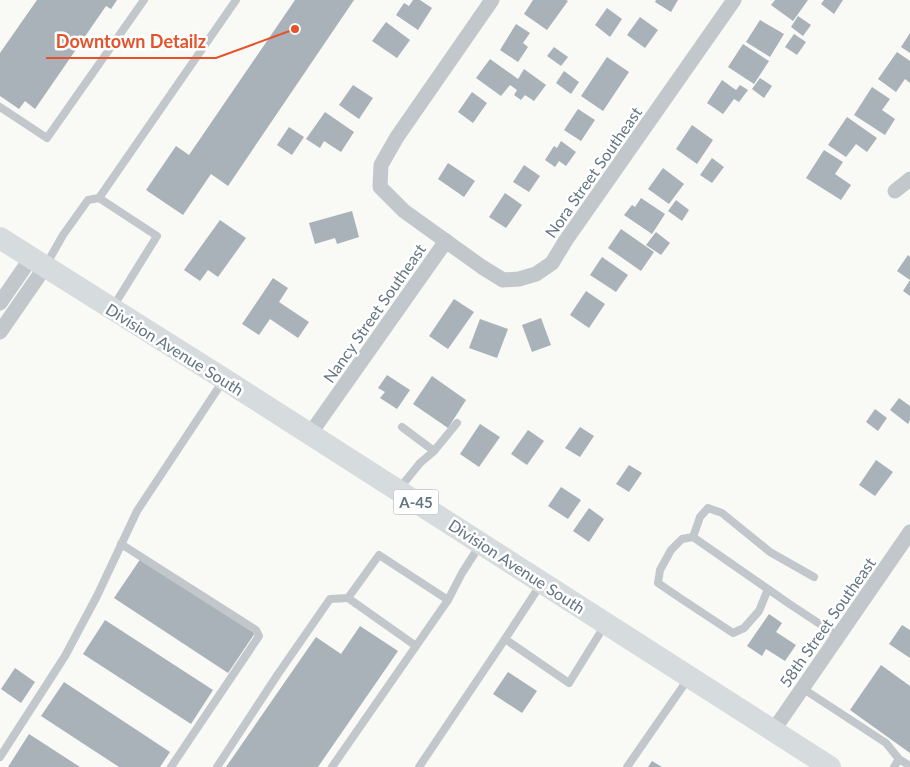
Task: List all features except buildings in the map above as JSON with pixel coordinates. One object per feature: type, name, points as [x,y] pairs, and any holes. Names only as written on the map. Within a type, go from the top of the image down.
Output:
[{"type":"main road","name":"Division Avenue South","points":[[0,238],[398,490],[773,731],[817,762]]},
{"type":"street","name":"Nancy Street Southeast","points":[[310,434],[446,241],[404,211],[380,187],[381,165],[397,137],[492,0]]},
{"type":"street","name":"Nora Street Southeast","points":[[446,241],[503,280],[519,279],[536,274],[552,263],[566,240],[734,0]]},
{"type":"street","points":[[895,191],[910,179]]},
{"type":"street","points":[[0,303],[38,262]]},
{"type":"street","points":[[0,332],[38,262]]},
{"type":"street","name":"58th Street Southeast","points":[[773,731],[910,532]]},
{"type":"lane","points":[[0,107],[47,138],[144,0]]},
{"type":"lane","points":[[99,198],[236,0]]},
{"type":"lane","points":[[38,262],[63,236],[88,200],[99,198],[157,236],[112,309]]},
{"type":"lane","points":[[0,757],[65,656],[97,596],[137,511],[224,379]]},
{"type":"lane","points":[[398,490],[457,423]]},
{"type":"lane","points":[[402,427],[434,451]]},
{"type":"lane","points":[[693,537],[700,517],[708,508],[722,513],[770,552],[814,577]]},
{"type":"lane","points":[[768,589],[759,611],[744,628],[733,633],[658,582],[660,570],[671,550],[682,540],[693,537],[838,636]]},
{"type":"lane","points":[[121,544],[256,630],[259,636],[172,767]]},
{"type":"lane","points":[[334,766],[448,600],[462,573],[482,544]]},
{"type":"lane","points":[[348,598],[379,555],[448,600]]},
{"type":"lane","points":[[419,767],[542,583]]},
{"type":"lane","points":[[217,767],[330,599],[348,598],[416,646]]},
{"type":"lane","points":[[505,639],[569,683],[606,624]]},
{"type":"lane","points":[[627,767],[689,677]]},
{"type":"lane","points":[[802,688],[886,743],[898,759],[910,766]]},
{"type":"lane","points":[[894,767],[898,759]]},
{"type":"place","name":"Downtown Detailz","points":[[295,29]]}]
